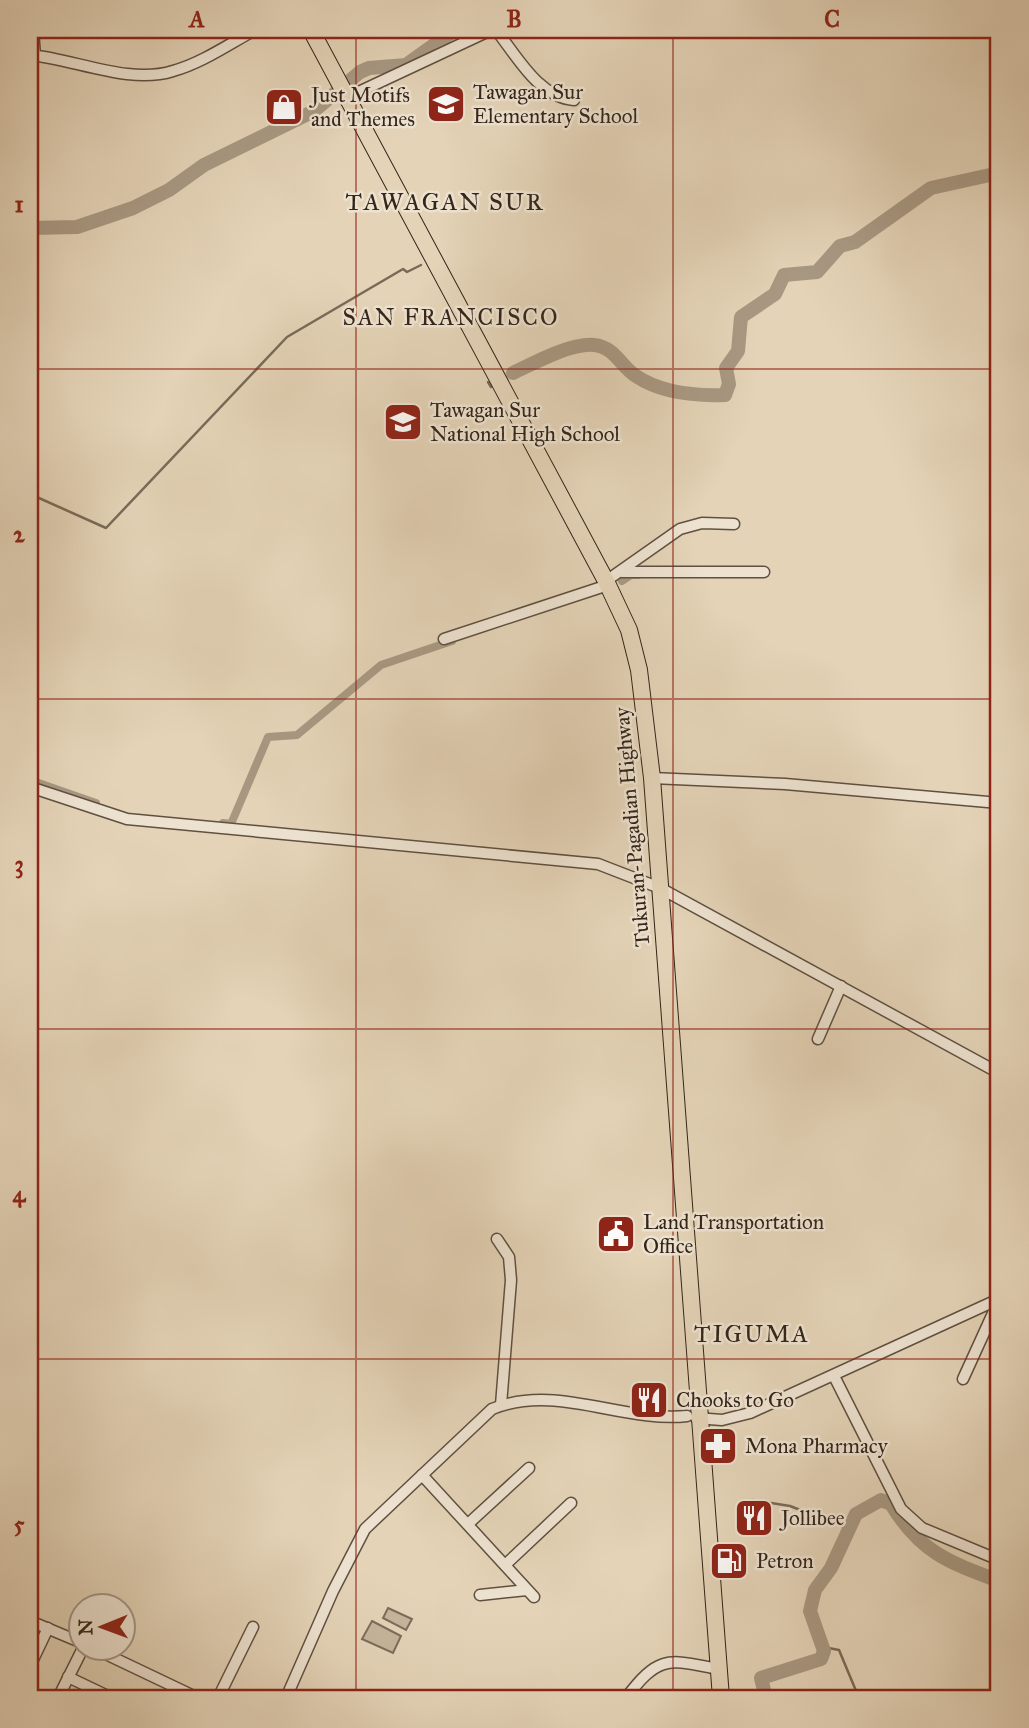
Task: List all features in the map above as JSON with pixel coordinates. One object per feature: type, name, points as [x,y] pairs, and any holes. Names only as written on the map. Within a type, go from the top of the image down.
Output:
[{"type":"highway","name":"Tukuran-Pagadian Highway","points":[[312,30],[607,583],[629,631],[639,670],[652,778],[694,1417],[721,1698]]},
{"type":"street","points":[[33,30],[32,56],[118,71],[166,73],[183,68],[255,30]]},
{"type":"street","points":[[346,94],[494,30],[545,89],[560,97],[574,100]]},
{"type":"street","points":[[444,639],[607,583],[690,525],[734,524]]},
{"type":"street","points":[[622,572],[764,572]]},
{"type":"street","points":[[652,778],[719,780],[999,803]]},
{"type":"street","points":[[30,787],[127,819],[579,860],[624,872],[660,888],[999,1073]]},
{"type":"street","points":[[818,1039],[841,986]]},
{"type":"street","points":[[497,1238],[509,1257],[511,1280],[501,1405]]},
{"type":"street","points":[[286,1698],[333,1591],[365,1529],[474,1424],[501,1405],[554,1401],[694,1417],[735,1418],[834,1376],[999,1299]]},
{"type":"street","points":[[963,1379],[999,1299]]},
{"type":"street","points":[[834,1376],[901,1509],[922,1528],[999,1560]]},
{"type":"street","points":[[468,1524],[529,1468]]},
{"type":"street","points":[[422,1475],[530,1593],[480,1595]]},
{"type":"street","points":[[505,1565],[571,1503]]},
{"type":"street","points":[[30,1621],[66,1636]]},
{"type":"street","points":[[218,1698],[253,1627]]},
{"type":"street","points":[[30,1666],[48,1628]]},
{"type":"street","points":[[626,1698],[649,1672],[663,1663],[673,1660],[719,1669]]},
{"type":"street","points":[[58,1698],[76,1662]]},
{"type":"street","points":[[124,1662],[198,1698]]},
{"type":"street","points":[[68,1677],[112,1698]]},
{"type":"shaded area","points":[[388,1608],[412,1619],[406,1630],[383,1618]]},
{"type":"shaded area","points":[[372,1621],[401,1636],[393,1653],[362,1639]]},
{"type":"waterway","points":[[30,228],[77,227],[133,208],[169,190],[204,165],[314,111],[360,72],[369,68],[406,65],[455,30]]},
{"type":"waterway","points":[[513,373],[563,350],[594,345],[607,349],[631,372],[656,386],[691,394],[725,395],[729,384],[726,368],[738,351],[741,317],[775,294],[784,275],[817,272],[840,246],[855,242],[931,188],[999,173]]},
{"type":"waterway","points":[[30,494],[106,528],[287,337],[403,269],[407,272],[421,265]]},
{"type":"waterway","points":[[488,382],[491,387]]},
{"type":"waterway","points":[[622,581],[631,575],[638,575]]},
{"type":"waterway","points":[[223,823],[231,824],[268,737],[297,735],[381,665],[452,641]]},
{"type":"waterway","points":[[30,780],[96,803]]},
{"type":"waterway","points":[[752,1500],[790,1506],[849,1529]]},
{"type":"waterway","points":[[766,1698],[761,1678],[821,1659],[824,1651],[810,1611],[815,1590],[831,1568],[856,1514],[881,1500],[891,1504],[913,1534],[937,1553],[965,1568],[999,1581]]},
{"type":"waterway","points":[[823,1647],[839,1650],[859,1698]]},
{"type":"place","name":"Tawagan Sur Elementary School","points":[[446,104]]},
{"type":"place","name":"Just Motifs and Themes","points":[[284,107]]},
{"type":"place","name":"Tawagan Sur National High School","points":[[403,422]]},
{"type":"place","name":"Land Transportation Office","points":[[616,1234]]},
{"type":"place","name":"Chooks to Go","points":[[649,1400]]},
{"type":"place","name":"Mona Pharmacy","points":[[718,1446]]},
{"type":"place","name":"Jollibee","points":[[754,1518]]},
{"type":"place","name":"Petron","points":[[729,1561]]},
{"type":"district","name":"TAWAGAN SUR","points":[[445,202]]},
{"type":"district","name":"SAN FRANCISCO","points":[[451,317]]},
{"type":"district","name":"TIGUMA","points":[[752,1334]]}]
